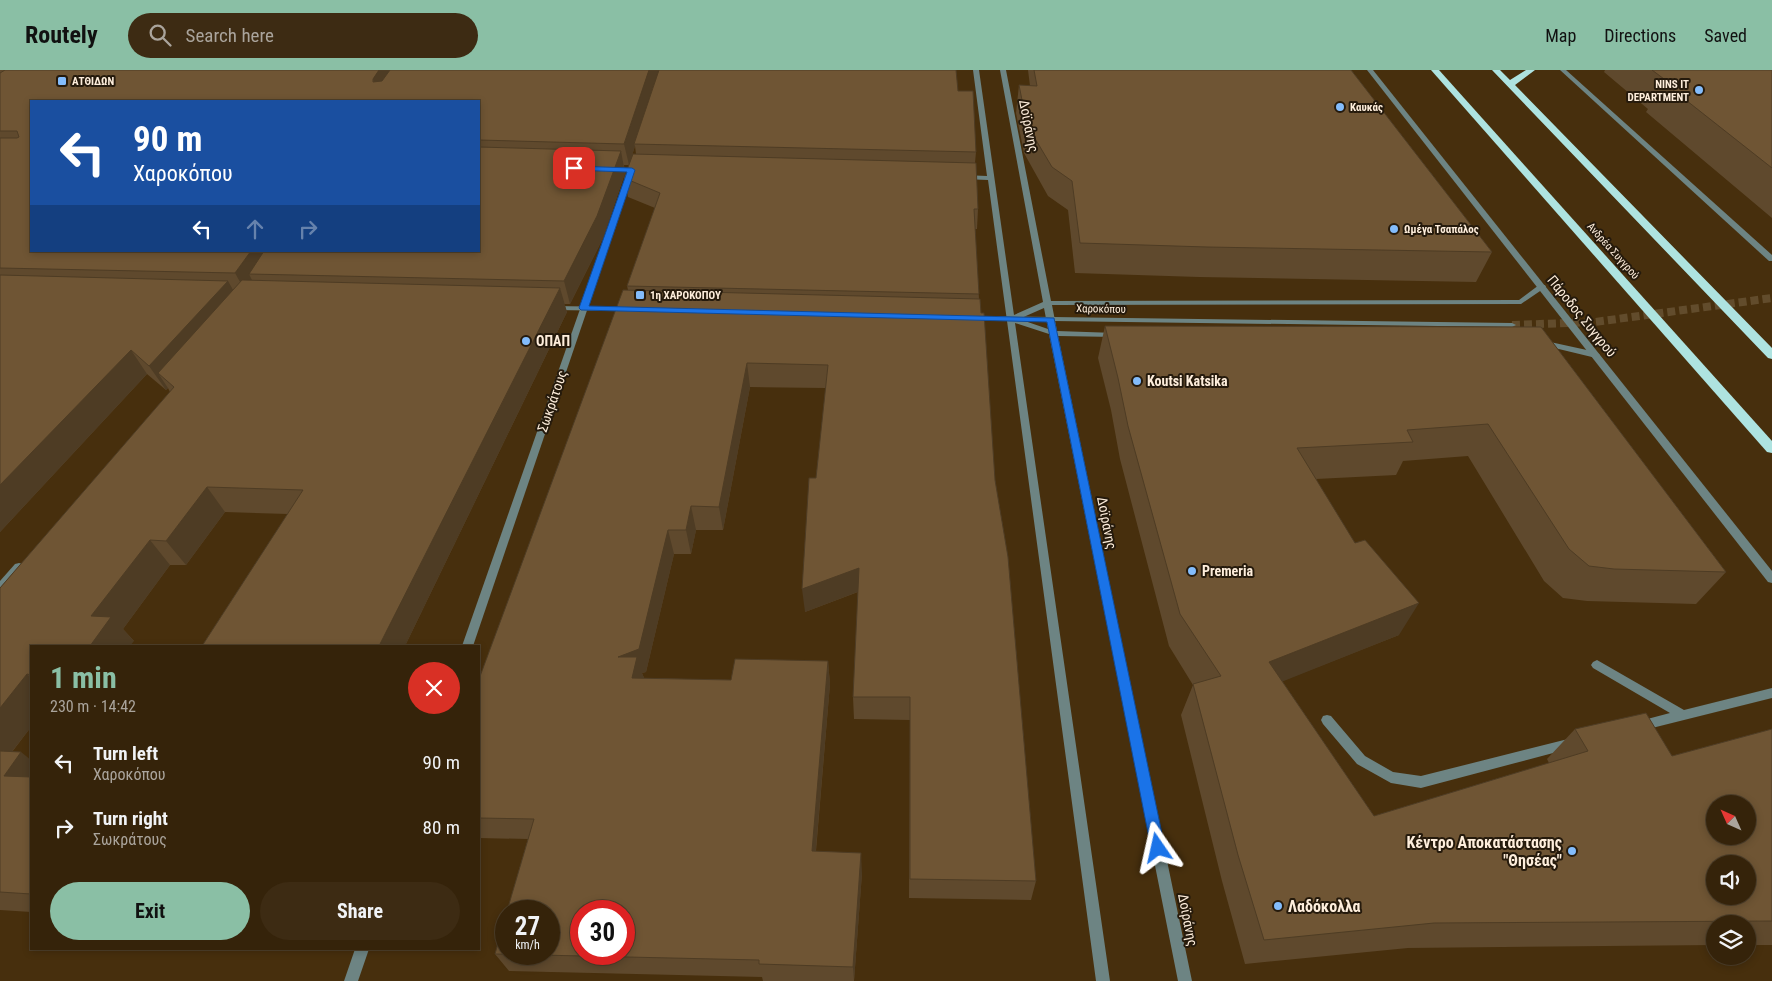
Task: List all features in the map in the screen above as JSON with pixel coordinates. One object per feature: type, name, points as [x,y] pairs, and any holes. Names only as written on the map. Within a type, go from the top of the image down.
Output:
[{"type":"highway","name":"Ανδρέα Συγγρού","points":[[1435,70],[1772,449]]},
{"type":"highway","points":[[1496,70],[1772,355]]},
{"type":"highway","points":[[1510,84],[1531,70]]},
{"type":"street","points":[[976,70],[1103,981]]},
{"type":"street","name":"Δοϊράνης","points":[[1003,70],[1053,333],[1185,981]]},
{"type":"street","name":"Πάροδος Συγγρού","points":[[1370,70],[1772,579]]},
{"type":"street","points":[[1563,70],[1772,259]]},
{"type":"street","name":"Σωκράτους","points":[[467,645],[632,170],[622,170]]},
{"type":"street","points":[[953,177],[992,178]]},
{"type":"street","name":"Χαροκόπου","points":[[1048,303],[1521,302],[1542,287]]},
{"type":"street","points":[[1012,319],[1048,303]]},
{"type":"street","points":[[545,307],[634,310]]},
{"type":"street","name":"Χαροκόπου","points":[[962,318],[1512,325]]},
{"type":"street","name":"Χαροκόπου","points":[[1012,319],[1053,333],[1122,335]]},
{"type":"street","points":[[1528,341],[1538,341],[1596,355]]},
{"type":"street","points":[[0,588],[26,559]]},
{"type":"street","points":[[1597,665],[1683,715]]},
{"type":"street","points":[[1626,729],[1772,693]]},
{"type":"street","points":[[1326,720],[1361,760],[1391,777],[1421,782],[1580,741]]},
{"type":"street","points":[[351,981],[362,950]]},
{"type":"building","points":[[5,70],[379,70],[373,82],[382,81],[390,70],[649,70],[624,144],[480,140],[480,100],[30,100],[30,252],[250,252],[235,273],[0,268],[0,138],[19,137],[17,131],[0,131],[0,73]]},
{"type":"building","points":[[659,70],[956,70],[958,91],[973,91],[976,152],[634,144]]},
{"type":"building","points":[[1034,70],[1351,70],[1492,252],[1080,243],[1072,181],[1052,167],[1027,125],[1019,85],[1037,86]]},
{"type":"building","points":[[1652,70],[1772,70],[1772,168],[1663,82],[1668,82]]},
{"type":"building","points":[[480,147],[621,151],[597,216],[564,281],[249,274],[263,252],[480,252]]},
{"type":"building","points":[[633,154],[976,163],[978,209],[974,209],[979,294],[627,286],[660,193],[624,178]]},
{"type":"building","points":[[0,275],[228,281],[149,366],[131,350],[0,485]]},
{"type":"building","points":[[242,280],[560,288],[380,645],[203,645],[303,490],[207,487],[166,541],[150,540],[91,616],[111,617],[91,645],[30,645],[30,675],[27,674],[0,708],[0,588],[174,387],[158,373]]},
{"type":"building","points":[[623,290],[980,299],[981,313],[984,313],[995,480],[1008,557],[1036,881],[910,879],[910,697],[853,697],[859,568],[802,589],[809,478],[816,478],[828,365],[747,363],[719,507],[691,506],[686,530],[668,530],[639,649],[618,657],[637,657],[632,678],[731,680],[735,659],[828,661],[812,851],[861,853],[853,967],[759,964],[759,960],[635,957],[635,900],[570,900],[570,956],[560,955],[560,900],[510,900],[534,819],[480,818],[480,676]]},
{"type":"building","points":[[1105,326],[1541,327],[1726,572],[1614,569],[1589,566],[1569,549],[1488,424],[1407,430],[1413,442],[1297,448],[1355,543],[1365,540],[1419,603],[1269,662],[1374,816],[1588,751],[1575,729],[1646,713],[1672,756],[1772,729],[1772,921],[1756,921],[1756,915],[1706,915],[1706,921],[1434,923],[1264,940],[1238,855],[1193,684],[1221,676],[1180,614],[1128,426]]},
{"type":"building","points":[[0,751],[21,752],[4,776],[30,777],[30,894],[0,892]]},
{"type":"tunnel","points":[[1512,325],[1595,322],[1772,298]]},
{"type":"place","name":"ΑΤΘΙΔΩΝ","points":[[62,81]]},
{"type":"place","name":"NINS IT DEPARTMENT","points":[[1699,90]]},
{"type":"place","name":"Καυκάς","points":[[1340,107]]},
{"type":"place","name":"Ωμέγα Τσαπάλος","points":[[1394,229]]},
{"type":"place","name":"1η ΧΑΡΟΚΟΠΟΥ","points":[[640,295]]},
{"type":"place","name":"ΟΠΑΠ","points":[[526,341]]},
{"type":"place","name":"Koutsi Katsika","points":[[1137,381]]},
{"type":"place","name":"Premeria","points":[[1192,571]]},
{"type":"place","name":"Κέντρο Αποκατάστασης \"Θησέας\"","points":[[1572,851]]},
{"type":"place","name":"Λαδόκολλα","points":[[1278,906]]},
{"type":"route","points":[[574,168],[632,170],[584,308],[1051,320],[1158,848]]}]
